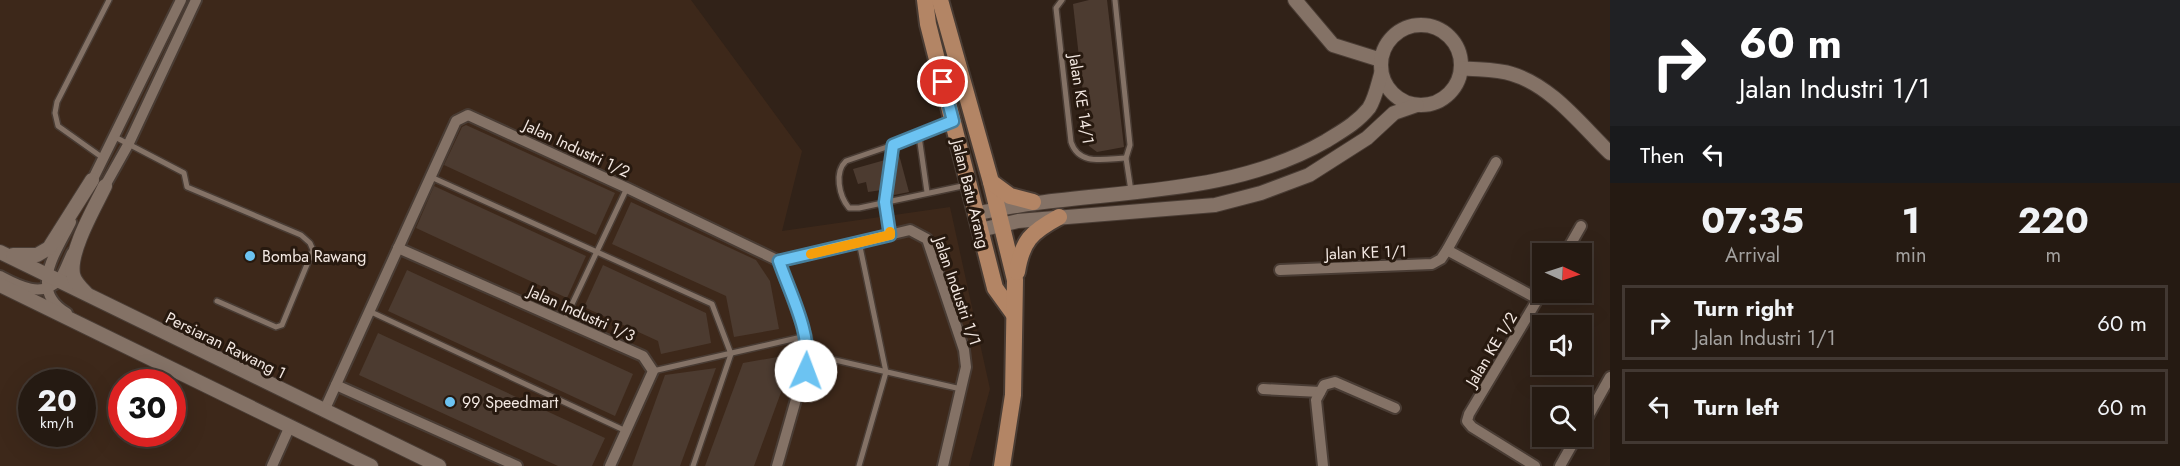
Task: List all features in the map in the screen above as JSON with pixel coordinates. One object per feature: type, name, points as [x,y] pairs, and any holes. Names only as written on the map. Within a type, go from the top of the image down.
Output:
[{"type":"main road","name":"Jalan Batu Arang","points":[[925,0],[928,24],[995,288],[1013,313]]},
{"type":"main road","name":"Jalan Batu Arang","points":[[940,0],[991,182],[1015,280],[1013,395],[1002,466]]},
{"type":"main road","points":[[991,182],[1010,196],[1033,202]]},
{"type":"main road","points":[[1015,280],[1020,252],[1028,239],[1038,229],[1059,217]]},
{"type":"street","points":[[93,298],[79,284],[72,271],[99,183],[103,158],[181,0]]},
{"type":"street","points":[[0,251],[21,257],[37,255],[49,248],[129,143],[196,0]]},
{"type":"street","points":[[1295,0],[1333,45],[1381,67]]},
{"type":"street","points":[[977,222],[1000,217],[1033,202],[1211,182],[1264,169],[1310,150],[1355,124],[1370,106],[1385,47],[1393,35],[1418,24],[1432,26],[1444,32],[1454,41],[1460,54],[1461,68],[1458,80],[1447,95],[1430,104],[1417,105],[1394,113],[1367,138],[1309,175],[1261,193],[1215,205],[1018,220],[1000,217]]},
{"type":"street","points":[[1381,67],[1386,86],[1394,95],[1405,102],[1417,105]]},
{"type":"street","points":[[1461,68],[1510,73],[1531,81],[1548,93],[1610,153]]},
{"type":"street","name":"Jalan Industri 1/2","points":[[324,411],[456,121],[468,115],[779,261]]},
{"type":"street","points":[[1496,162],[1448,250],[1532,292]]},
{"type":"street","points":[[99,183],[50,281],[50,295],[60,309],[144,355]]},
{"type":"street","points":[[1571,243],[1581,226]]},
{"type":"street","name":"Jalan Industri 1/1","points":[[779,261],[910,230],[927,238],[964,350],[966,367],[943,466]]},
{"type":"street","name":"Jalan Industri 1/3","points":[[398,248],[643,356],[653,371]]},
{"type":"street","name":"Jalan KE 1/1","points":[[1280,270],[1432,264],[1441,260],[1448,250]]},
{"type":"street","name":"Persiaran Rawang 1","points":[[0,251],[50,281],[93,298],[439,466]]},
{"type":"street","points":[[777,466],[808,354],[806,336],[779,261]]},
{"type":"street","points":[[0,276],[29,290],[50,281]]},
{"type":"street","points":[[0,285],[371,466]]},
{"type":"street","name":"Jalan KE 1/2","points":[[1535,466],[1472,427],[1467,421],[1536,303]]},
{"type":"street","points":[[610,466],[653,371]]},
{"type":"street","points":[[1592,409],[1610,377]]},
{"type":"street","points":[[1323,466],[1316,400],[1324,386],[1335,382],[1395,408]]},
{"type":"street","points":[[336,385],[517,466]]},
{"type":"street","points":[[1263,389],[1320,392]]},
{"type":"street","points":[[272,466],[290,426]]},
{"type":"street","points":[[1560,466],[1571,447]]},
{"type":"lane","points":[[103,158],[58,126],[55,113],[57,102],[109,0]]},
{"type":"lane","name":"Jalan KE 14/1","points":[[1062,0],[1056,8],[1074,152],[1084,159],[1126,158]]},
{"type":"lane","points":[[1115,0],[1130,145],[1126,158],[1131,191]]},
{"type":"lane","points":[[953,121],[919,136],[846,161],[840,167],[838,175],[845,203],[849,208],[967,184]]},
{"type":"lane","points":[[919,136],[927,192]]},
{"type":"lane","points":[[115,137],[184,173],[187,186],[301,235],[310,243],[313,250],[282,325],[276,327],[269,325],[217,301]]},
{"type":"lane","points":[[890,235],[885,202],[893,145]]},
{"type":"lane","points":[[431,177],[712,304],[731,354],[693,466]]},
{"type":"lane","points":[[564,321],[627,188]]},
{"type":"lane","points":[[859,242],[886,372],[859,466]]},
{"type":"lane","points":[[369,311],[626,431]]},
{"type":"lane","points":[[653,371],[806,336]]},
{"type":"lane","points":[[808,354],[961,389]]},
{"type":"shaded area","points":[[0,0],[691,0],[802,151],[782,231],[950,207],[990,389],[969,466],[0,466]]},
{"type":"building","points":[[1089,0],[1107,0],[1124,147],[1097,152],[1089,146],[1073,4]]},
{"type":"building","points":[[466,125],[615,193],[596,235],[444,165],[462,127]]},
{"type":"building","points":[[898,151],[909,192],[894,195],[891,191]]},
{"type":"building","points":[[887,154],[882,190],[868,192],[866,182],[858,184],[853,169],[885,160],[884,155]]},
{"type":"building","points":[[434,186],[586,256],[567,298],[416,228]]},
{"type":"building","points":[[631,202],[756,260],[770,281],[779,329],[734,337],[726,296],[612,244]]},
{"type":"building","points":[[603,265],[706,313],[711,343],[661,354],[658,341],[584,307]]},
{"type":"building","points":[[407,270],[633,374],[615,416],[388,311]]},
{"type":"building","points":[[378,333],[605,438],[592,466],[558,466],[359,375]]},
{"type":"building","points":[[795,354],[754,466],[705,466],[743,363]]},
{"type":"building","points":[[716,368],[680,466],[632,466],[665,375]]},
{"type":"slow traffic","points":[[811,254],[890,235],[890,232]]},
{"type":"place","name":"Bomba Rawang","points":[[250,256]]},
{"type":"place","name":"99 Speedmart","points":[[450,402]]},
{"type":"route","points":[[806,371],[808,354],[806,336],[779,261],[890,235],[885,202],[893,145],[953,121],[943,82]]}]
